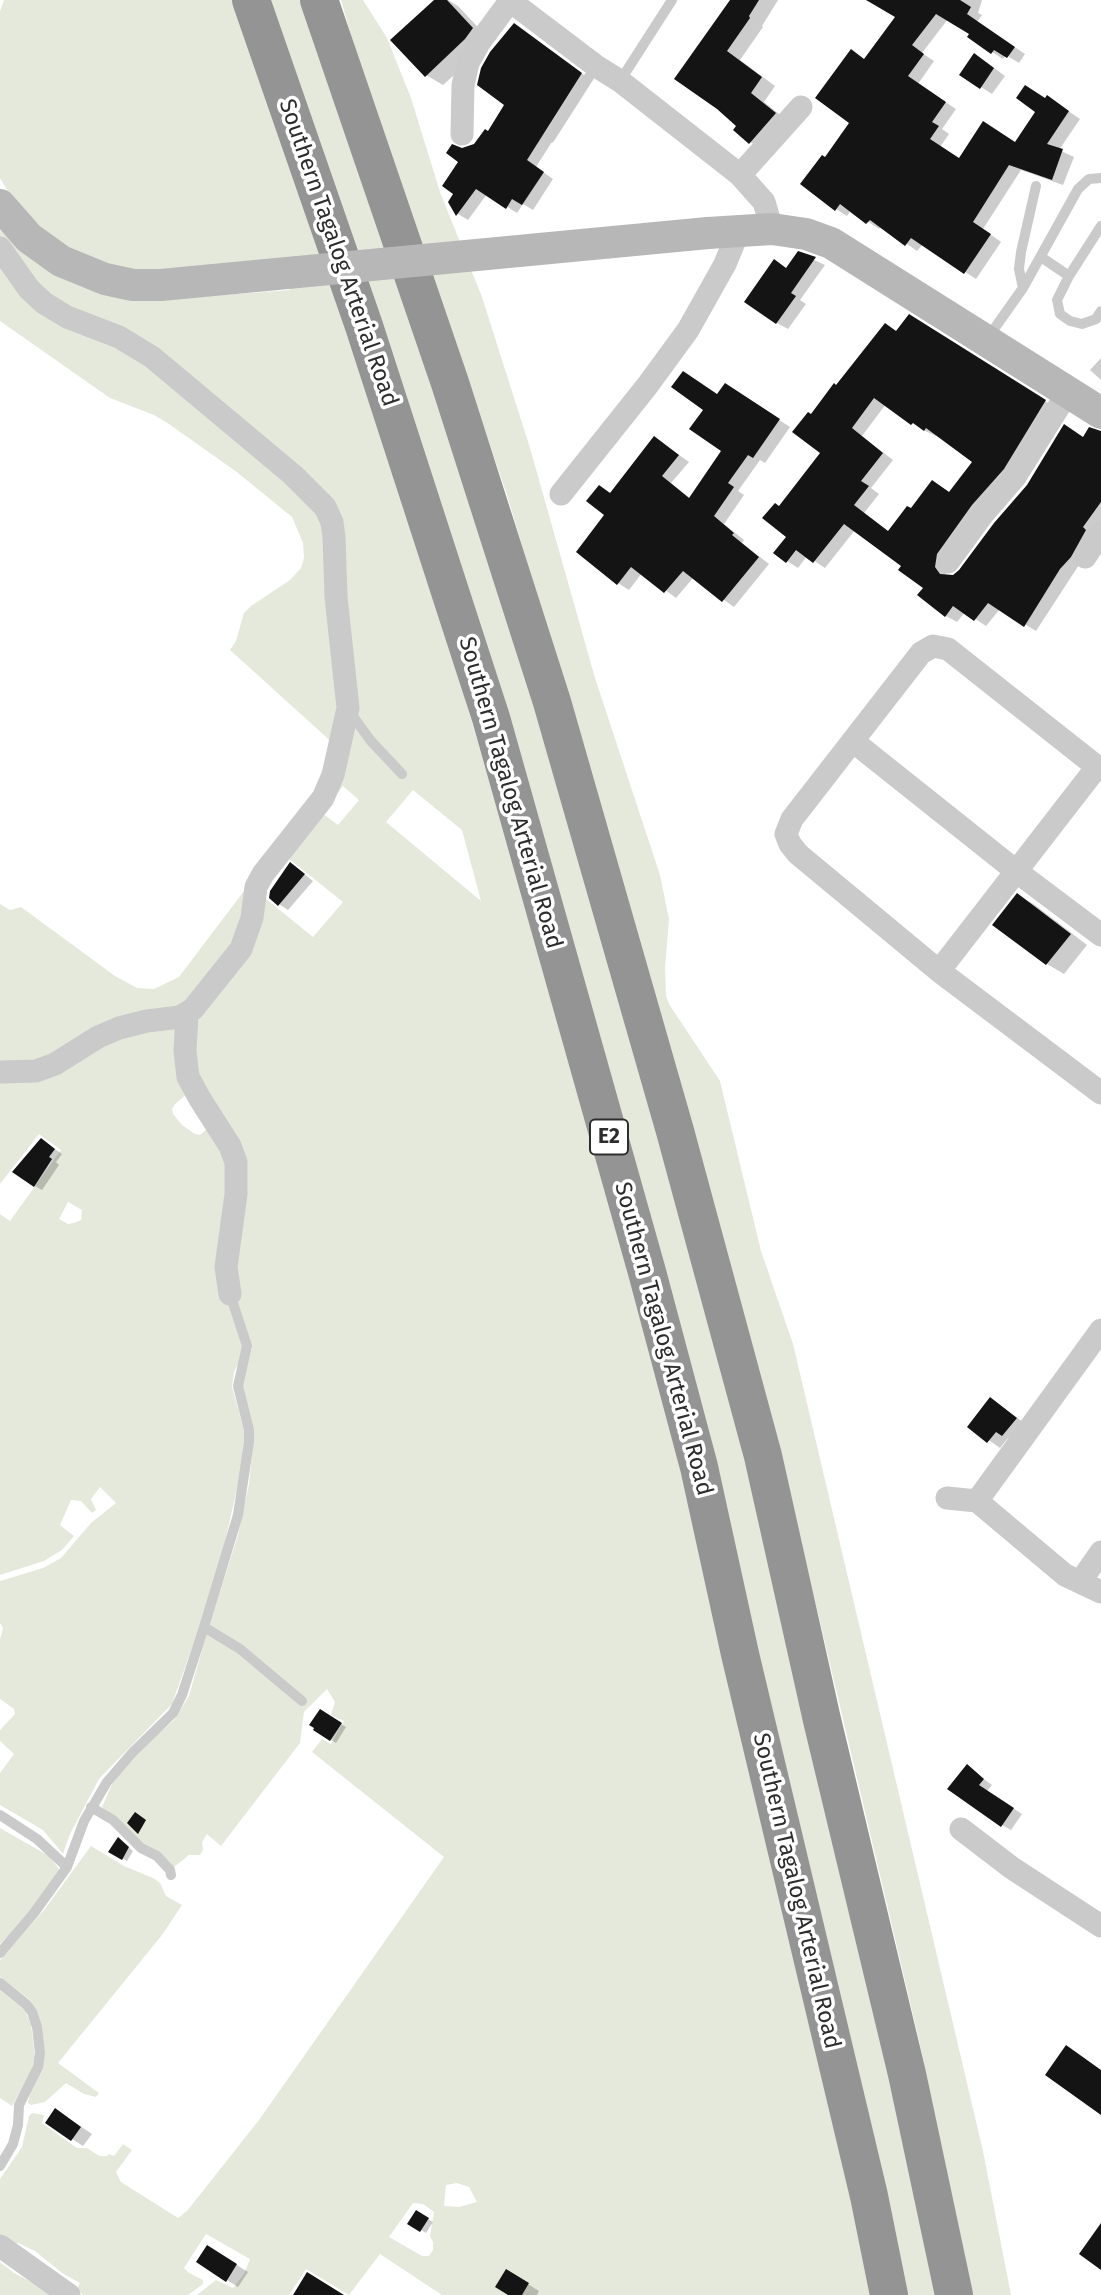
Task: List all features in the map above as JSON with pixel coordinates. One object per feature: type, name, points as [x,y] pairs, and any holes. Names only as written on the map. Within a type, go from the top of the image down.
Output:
[{"type":"highway","name":"Southern Tagalog Arterial Road","points":[[251,0],[372,351],[491,718],[669,1351],[699,1467],[746,1679],[869,2196],[889,2295]]},
{"type":"highway","points":[[319,0],[450,383],[548,689],[678,1145],[763,1456],[822,1720],[910,2088],[954,2295]]},
{"type":"highway","points":[[329,0],[345,76]]},
{"type":"street","points":[[462,134],[463,85],[468,63],[509,0],[620,81],[740,175],[764,202],[772,229]]},
{"type":"street","points":[[740,175],[801,107]]},
{"type":"street","points":[[0,205],[19,229],[48,253],[92,274],[132,285],[161,285],[723,232],[772,229],[806,234],[831,243],[1101,413]]},
{"type":"street","points":[[561,494],[688,330],[725,264],[723,232]]},
{"type":"street","points":[[0,248],[29,289],[44,303],[67,317],[119,337],[152,357],[293,475],[325,507],[332,522],[336,597],[348,708],[333,775],[323,798],[262,874],[256,887],[248,932],[237,956],[187,1014],[185,1051],[188,1077],[230,1146],[236,1162],[236,1194],[226,1267],[230,1294]]},
{"type":"street","points":[[948,562],[983,514],[1015,477],[1068,393]]},
{"type":"street","points":[[1085,557],[1101,533]]},
{"type":"street","points":[[939,971],[1099,769],[948,649],[939,646],[926,648],[921,653],[792,819],[787,827],[788,839],[798,854],[939,971],[1101,1093]]},
{"type":"street","points":[[853,742],[1101,935]]},
{"type":"street","points":[[0,1072],[36,1071],[55,1064],[98,1037],[118,1028],[187,1014]]},
{"type":"street","points":[[976,1501],[1101,1330]]},
{"type":"street","points":[[947,1499],[976,1501],[1065,1575],[1101,1592]]},
{"type":"street","points":[[1080,1582],[1101,1552]]},
{"type":"street","points":[[961,1829],[1012,1868],[1101,1926]]},
{"type":"street","points":[[0,2246],[69,2295]]},
{"type":"lane","points":[[620,81],[672,0]]},
{"type":"lane","points":[[550,138],[596,66]]},
{"type":"lane","points":[[986,341],[1023,288],[1078,189],[1089,179],[1101,178]]},
{"type":"lane","points":[[1023,288],[1019,270],[1021,252],[1036,186]]},
{"type":"lane","points":[[1101,226],[1069,275],[1057,300],[1060,314],[1070,321],[1082,324],[1096,319],[1101,311]]},
{"type":"lane","points":[[1041,257],[1069,275]]},
{"type":"lane","points":[[348,708],[365,734],[402,774]]},
{"type":"lane","points":[[0,1953],[34,1913],[67,1867],[76,1838],[116,1770],[173,1713],[182,1695],[238,1515],[249,1442],[249,1430],[238,1386],[247,1346],[230,1294]]},
{"type":"lane","points":[[204,1627],[240,1649],[302,1701]]},
{"type":"lane","points":[[92,1807],[117,1823],[141,1848],[157,1856],[170,1870],[171,1875]]},
{"type":"lane","points":[[0,1815],[37,1839],[67,1867]]},
{"type":"lane","points":[[0,1983],[19,1997],[32,2012],[37,2026],[40,2053],[38,2067],[19,2105],[13,2144],[0,2166]]},
{"type":"shaded area","points":[[4,0],[238,0],[401,478],[674,1418],[875,2295],[442,2295],[380,2254],[349,2295],[306,2269],[289,2295],[197,2295],[216,2280],[233,2288],[244,2274],[250,2259],[206,2234],[184,2268],[203,2280],[203,2284],[188,2295],[83,2295],[77,2289],[80,2283],[62,2273],[35,2251],[18,2243],[11,2246],[0,2238],[0,2179],[22,2147],[32,2113],[44,2115],[42,2123],[77,2148],[87,2148],[99,2156],[114,2156],[123,2144],[132,2150],[116,2172],[121,2182],[178,2218],[187,2211],[259,2120],[444,1857],[312,1752],[322,1739],[331,1744],[344,1721],[331,1715],[335,1702],[327,1689],[304,1712],[300,1743],[221,1846],[207,1834],[202,1842],[203,1850],[200,1855],[189,1855],[174,1867],[143,1847],[102,1807],[113,1782],[147,1744],[174,1720],[189,1696],[238,1535],[249,1484],[254,1435],[243,1396],[243,1377],[252,1348],[234,1292],[243,1186],[199,1092],[192,1026],[260,894],[313,937],[343,902],[288,858],[338,773],[339,532],[235,419],[58,307],[0,241],[0,230],[35,262],[85,288],[156,300],[290,290],[279,259],[143,271],[114,266],[51,240],[12,198],[0,178],[0,11]],"holes":[[[343,786],[359,800],[338,825],[322,813]],[[413,790],[462,830],[481,901],[386,822]],[[457,2183],[469,2187],[477,2202],[459,2207],[444,2206],[446,2185]],[[413,2203],[423,2204],[434,2212],[430,2236],[433,2250],[429,2256],[422,2256],[389,2237]]]},
{"type":"shaded area","points":[[264,0],[308,0],[438,377],[691,1231],[944,2295],[901,2295],[753,1655]]},
{"type":"shaded area","points":[[341,0],[363,0],[387,38],[411,98],[440,192],[482,297],[530,448],[595,678],[660,875],[669,919],[666,996],[720,1081],[761,1251],[793,1344],[983,2151],[1011,2295],[973,2295],[919,2040],[797,1525],[597,796],[507,495],[360,66]]},
{"type":"shaded area","points":[[0,258],[118,343],[321,509],[338,663],[335,745],[230,650],[236,641],[244,613],[290,580],[301,568],[304,558],[303,543],[292,517],[238,473],[169,424],[154,415],[110,398],[0,321]]},
{"type":"shaded area","points":[[253,879],[244,927],[194,999],[54,1059],[0,1068],[0,904],[10,910],[21,907],[115,976],[137,988],[154,989],[179,977]]},
{"type":"shaded area","points":[[177,1021],[187,1094],[175,1104],[173,1114],[195,1134],[200,1135],[209,1127],[229,1160],[224,1225],[242,1341],[242,1356],[234,1372],[232,1387],[245,1433],[242,1466],[224,1546],[172,1704],[99,1779],[70,1834],[63,1854],[43,1830],[0,1805],[0,1773],[14,1754],[0,1741],[0,1730],[15,1714],[14,1709],[0,1699],[0,1640],[3,1628],[0,1623],[0,1581],[43,1568],[61,1558],[91,1523],[116,1503],[100,1487],[91,1499],[96,1510],[92,1513],[81,1501],[71,1500],[60,1525],[74,1536],[62,1550],[44,1561],[0,1575],[0,1214],[10,1221],[61,1150],[39,1134],[0,1184],[0,1077],[95,1043]],"holes":[[[68,1202],[82,1210],[81,1220],[74,1223],[68,1224],[59,1219]]]},
{"type":"shaded area","points":[[0,1828],[49,1856],[59,1869],[27,1918],[0,1944]]},
{"type":"shaded area","points":[[91,1846],[124,1866],[153,1878],[160,1883],[166,1896],[182,1905],[162,1935],[58,2063],[99,2093],[96,2097],[84,2094],[66,2083],[45,2102],[31,2105],[28,2103],[29,2097],[37,2077],[35,2010],[29,1999],[0,1977],[0,1960],[44,1910]]},
{"type":"shaded area","points":[[0,1987],[23,2006],[31,2024],[35,2057],[31,2072],[12,2106],[0,2098]]},
{"type":"shaded area","points":[[0,2262],[14,2273],[56,2295],[0,2295]]},
{"type":"building","points":[[434,0],[447,0],[473,28],[425,77],[390,40]]},
{"type":"building","points":[[730,0],[759,0],[727,51],[762,77],[751,93],[776,113],[749,144],[733,130],[736,126],[717,109],[674,79]]},
{"type":"building","points":[[866,0],[960,0],[971,7],[967,14],[1015,47],[1007,58],[994,50],[991,54],[967,37],[969,34],[936,14],[912,45],[924,54],[908,76],[946,102],[932,122],[939,126],[930,139],[959,158],[983,121],[1015,142],[1035,112],[1016,98],[1025,85],[1045,98],[1047,95],[1069,111],[1047,144],[1063,149],[1052,180],[1009,165],[973,222],[991,234],[964,274],[911,238],[905,246],[870,220],[866,224],[840,204],[835,211],[800,184],[822,155],[825,157],[849,123],[815,98],[851,49],[864,59],[895,17]]},
{"type":"building","points":[[514,23],[582,73],[527,160],[544,172],[522,205],[512,199],[506,209],[476,189],[456,216],[448,202],[453,194],[442,186],[458,162],[446,153],[452,144],[462,148],[474,144],[485,129],[488,131],[504,105],[477,85],[481,68],[490,52]]},
{"type":"building","points":[[974,53],[994,68],[980,89],[959,75]]},
{"type":"building","points":[[798,251],[816,257],[791,293],[796,296],[776,324],[744,302],[774,259],[786,268]]},
{"type":"building","points":[[909,314],[1046,400],[1004,469],[972,505],[937,554],[935,567],[940,574],[953,575],[959,570],[1027,485],[1064,424],[1083,437],[1089,427],[1101,431],[1101,502],[1083,527],[1086,530],[1071,557],[1060,569],[1024,627],[988,603],[974,621],[953,606],[945,617],[917,595],[923,588],[898,570],[901,566],[844,524],[813,563],[796,550],[786,563],[773,553],[786,537],[762,518],[775,503],[779,506],[820,453],[792,432],[808,412],[811,414],[834,383],[836,385],[885,323],[896,331]],"holes":[[[874,398],[911,425],[913,423],[924,431],[926,428],[972,462],[949,492],[932,480],[911,508],[907,506],[888,531],[854,505],[869,486],[861,481],[883,453],[852,428]]]},
{"type":"building","points":[[683,371],[717,394],[725,383],[780,419],[753,458],[748,455],[728,483],[734,487],[714,516],[759,557],[722,602],[683,571],[664,593],[631,567],[617,585],[576,552],[604,515],[586,501],[599,485],[610,493],[654,436],[679,455],[662,476],[689,498],[721,451],[689,429],[703,410],[671,387]]},
{"type":"building","points":[[290,862],[305,874],[278,906],[269,898],[270,891]]},
{"type":"building","points":[[1017,893],[1071,934],[1046,965],[992,925]]},
{"type":"building","points":[[41,1138],[55,1149],[49,1157],[52,1159],[34,1187],[12,1172]]},
{"type":"building","points":[[990,1397],[1017,1418],[1002,1436],[996,1432],[987,1443],[967,1427]]},
{"type":"building","points":[[320,1709],[342,1723],[330,1741],[309,1725]]},
{"type":"building","points":[[967,1764],[984,1779],[979,1785],[1014,1808],[1001,1827],[947,1789]]},
{"type":"building","points":[[135,1812],[146,1820],[138,1834],[127,1823]]},
{"type":"building","points":[[118,1837],[129,1847],[122,1860],[108,1852]]},
{"type":"building","points":[[1066,2045],[1101,2070],[1101,2115],[1045,2075]]},
{"type":"building","points":[[55,2108],[81,2127],[71,2141],[45,2123]]},
{"type":"building","points":[[416,2210],[429,2218],[420,2232],[407,2224]]},
{"type":"building","points":[[1101,2223],[1101,2270],[1079,2254]]},
{"type":"building","points":[[207,2245],[237,2264],[226,2282],[196,2262]]},
{"type":"building","points":[[506,2269],[529,2283],[522,2295],[508,2295],[495,2287]]},
{"type":"building","points":[[307,2272],[344,2295],[293,2295]]}]
